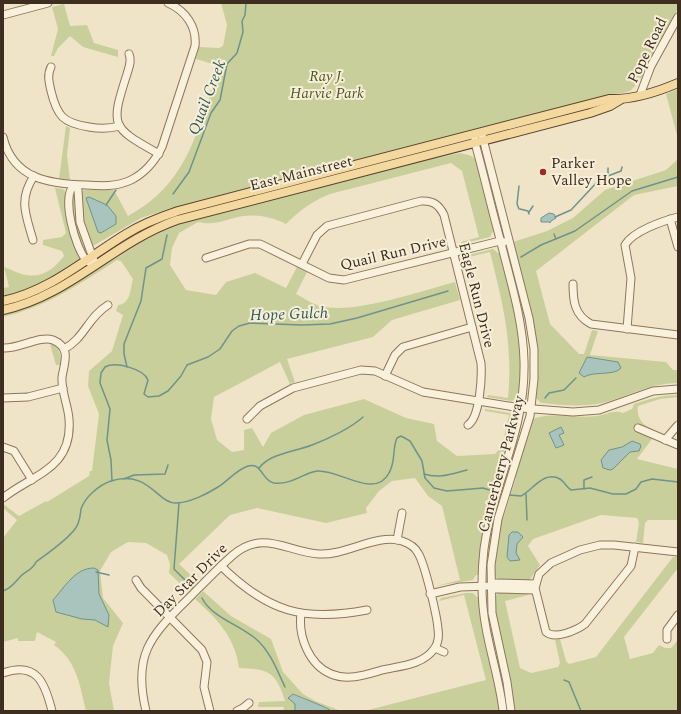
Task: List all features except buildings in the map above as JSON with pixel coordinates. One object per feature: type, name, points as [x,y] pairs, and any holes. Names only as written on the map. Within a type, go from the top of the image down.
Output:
[{"type":"main road","name":"East Mainstreet","points":[[3,301],[47,286],[139,227],[176,211],[480,136],[590,113],[610,106],[621,100],[678,83]]},
{"type":"main road","name":"East Mainstreet","points":[[3,310],[50,294],[141,235],[180,219],[475,143],[480,136]]},
{"type":"street","points":[[3,15],[48,3]]},
{"type":"street","points":[[3,137],[10,155],[22,168],[34,176],[54,183],[109,186],[127,181],[146,170],[159,154],[195,42],[194,32],[188,18],[177,8],[168,3]]},
{"type":"street","name":"Pope Road","points":[[640,95],[651,66],[678,17]]},
{"type":"street","points":[[129,54],[131,63],[116,108],[116,117],[120,126],[130,138],[159,154]]},
{"type":"street","points":[[51,67],[48,76],[54,102],[57,110],[64,119],[74,124],[94,128],[109,129],[120,126]]},
{"type":"street","name":"Canterberry Parkway","points":[[480,136],[517,273],[533,340],[535,372],[531,409],[523,441],[503,504],[492,552],[490,586],[493,619],[507,682],[511,711]]},
{"type":"street","name":"Canterberry Parkway","points":[[475,143],[518,308],[523,339],[524,376],[521,408],[515,436],[494,503],[485,546],[482,586],[486,628],[503,711]]},
{"type":"street","points":[[33,240],[24,199],[26,189],[34,176]]},
{"type":"street","points":[[74,185],[78,190],[80,222],[90,258],[94,265]]},
{"type":"street","name":"Eagle Run Drive","points":[[302,264],[317,235],[327,226],[422,201],[437,201],[444,215],[481,363],[478,401],[474,418],[468,425]]},
{"type":"street","points":[[627,329],[631,278],[623,244],[642,232],[674,218],[678,247]]},
{"type":"street","points":[[500,241],[504,242],[511,267],[517,273]]},
{"type":"street","name":"Quail Run Drive","points":[[206,258],[245,245],[257,243],[267,246],[331,279],[344,280],[500,241]]},
{"type":"street","points":[[573,284],[574,306],[586,321],[596,326],[678,334]]},
{"type":"street","points":[[64,349],[76,340],[95,314],[108,305]]},
{"type":"street","points":[[385,376],[396,353],[406,345],[472,327]]},
{"type":"street","points":[[3,348],[18,347],[48,339],[56,342],[64,349],[66,359],[63,374],[63,388],[69,419],[67,439],[56,461],[46,472],[3,498]]},
{"type":"street","points":[[247,419],[253,412],[264,404],[298,386],[361,370],[373,371],[417,391],[521,408],[573,412],[595,411],[653,391],[678,389]]},
{"type":"street","points":[[3,398],[28,397],[63,388]]},
{"type":"street","points":[[665,440],[678,425]]},
{"type":"street","points":[[638,428],[678,446]]},
{"type":"street","points":[[3,447],[16,453],[32,480]]},
{"type":"street","points":[[301,614],[301,634],[310,656],[322,668],[339,676],[357,676],[418,662],[435,648],[438,638],[438,629],[418,553],[410,545],[397,540],[402,512]]},
{"type":"street","name":"Day Star Drive","points":[[146,711],[141,688],[143,662],[153,638],[170,617],[237,551],[258,543],[273,543],[310,553],[325,554],[383,540],[397,540]]},
{"type":"street","points":[[635,547],[631,566],[587,622],[572,631],[547,636],[544,630],[535,587],[539,574],[546,566],[580,550],[610,544],[678,552]]},
{"type":"street","points":[[221,566],[241,585],[258,597],[276,606],[301,614],[331,616],[367,610]]},
{"type":"street","points":[[136,580],[141,588],[199,646],[205,655],[207,665],[204,687],[210,711]]},
{"type":"street","points":[[430,594],[460,587],[490,586],[502,583],[535,587]]},
{"type":"street","points":[[667,639],[667,630],[678,615]]},
{"type":"street","points":[[435,648],[444,652]]},
{"type":"street","points":[[3,673],[22,670],[37,676],[46,688],[52,711]]},
{"type":"street","points":[[237,711],[249,703]]},
{"type":"green space","name":"Ray J. Harvie Park","points":[[221,3],[678,3],[672,23],[659,50],[636,85],[630,91],[483,129],[482,127],[471,130],[470,132],[172,210],[171,208],[141,218],[93,246],[82,221],[81,191],[114,190],[128,216],[149,203],[165,188],[178,171],[188,153],[204,113],[218,70],[216,65],[196,59],[199,47],[219,48],[223,46],[227,25]]},
{"type":"green space","points":[[64,4],[70,26],[87,25],[94,43],[118,50],[118,57],[83,47],[70,36],[58,48],[54,56],[51,56],[58,29],[52,7]]},
{"type":"green space","points":[[678,89],[678,139],[666,94]]},
{"type":"green space","points":[[66,126],[70,128],[67,155],[70,180],[59,179]]},
{"type":"green space","points":[[483,151],[501,221],[481,154]]},
{"type":"green space","points":[[460,153],[472,156],[476,160],[495,230],[490,237],[461,244],[461,242],[479,237],[462,171],[451,163],[330,194],[306,206],[286,224],[261,216],[241,216],[212,223],[198,222],[179,233],[172,248],[170,265],[186,290],[216,295],[226,282],[255,273],[286,288],[297,267],[307,272],[296,294],[317,305],[334,308],[368,305],[387,301],[455,282],[460,300],[392,320],[373,337],[287,359],[295,382],[290,384],[280,362],[214,397],[211,419],[217,440],[232,452],[244,450],[244,430],[252,428],[263,447],[271,433],[304,415],[364,399],[406,418],[434,424],[437,441],[457,456],[495,454],[502,446],[509,415],[485,411],[485,409],[510,413],[516,419],[500,474],[487,510],[489,512],[480,575],[476,575],[473,580],[436,586],[460,580],[442,506],[428,496],[415,478],[392,481],[379,491],[366,508],[367,513],[326,523],[257,508],[230,515],[179,564],[198,582],[189,592],[169,573],[170,564],[167,555],[146,543],[128,542],[111,552],[100,571],[103,598],[123,623],[113,646],[109,683],[114,711],[86,711],[82,692],[73,666],[62,651],[54,645],[56,642],[37,632],[35,641],[18,641],[18,638],[3,642],[3,538],[17,520],[3,508],[3,504],[19,516],[46,501],[47,502],[89,476],[90,471],[92,471],[99,414],[88,386],[89,371],[112,351],[123,315],[116,311],[118,305],[122,304],[128,299],[133,279],[121,261],[117,260],[76,286],[48,301],[19,313],[3,317],[3,313],[171,225],[388,168]]},
{"type":"green space","points":[[678,159],[678,186],[634,195],[536,271],[550,324],[579,354],[584,354],[592,330],[598,331],[590,355],[666,362],[673,370],[678,370],[678,383],[650,387],[598,404],[573,406],[541,403],[536,398],[536,337],[513,242],[547,231],[573,218],[605,190],[666,170]]},
{"type":"green space","points":[[55,188],[63,189],[65,191],[81,259],[47,282],[3,298],[3,288],[9,287],[4,267],[17,273],[32,276],[38,275],[48,272],[64,256],[62,251],[43,245],[43,240],[62,237],[66,233]]},
{"type":"green space","points":[[73,192],[75,193],[77,218],[88,251],[86,252],[76,232],[74,223],[72,206]]},
{"type":"green space","points":[[158,221],[160,223],[123,242],[122,240]]},
{"type":"green space","points":[[493,249],[498,253],[501,252],[516,312],[521,351],[520,396],[512,401],[487,397],[488,395],[508,398],[509,378],[506,324],[490,252],[465,258],[464,256]]},
{"type":"green space","points":[[506,249],[529,329],[531,348],[528,330]]},
{"type":"green space","points":[[50,344],[58,349],[61,358],[60,365],[56,365]]},
{"type":"green space","points":[[678,395],[678,397],[660,399],[638,406],[638,415],[642,422],[656,431],[637,459],[678,469],[678,520],[648,520],[645,523],[643,543],[636,542],[639,523],[637,518],[601,515],[533,539],[528,546],[540,565],[528,582],[500,581],[494,575],[502,516],[504,516],[516,478],[514,477],[532,420],[538,417],[546,416],[588,417],[613,412],[623,413],[632,409],[634,404],[640,402]]},
{"type":"green space","points":[[523,418],[512,465],[493,529],[488,575],[489,535]]},
{"type":"green space","points":[[673,557],[678,557],[678,568],[624,637],[630,659],[653,653],[659,645],[665,648],[671,648],[678,640],[678,711],[514,711],[497,630],[494,598],[500,591],[527,592],[528,595],[505,601],[520,668],[531,673],[558,667],[560,663],[555,640],[560,639],[566,661],[569,664],[596,657]]},
{"type":"green space","points":[[203,591],[231,616],[271,639],[283,672],[303,694],[315,701],[341,711],[283,711],[284,707],[258,707],[259,702],[285,701],[282,691],[270,674],[264,671],[239,668],[234,647],[224,629],[218,621],[195,599]]},
{"type":"green space","points":[[473,593],[479,597],[500,711],[364,711],[486,680],[464,595],[439,601],[441,598]]},
{"type":"green space","points":[[485,596],[488,616],[505,687],[508,711],[489,629]]},
{"type":"water","points":[[89,197],[107,205],[116,216],[116,224],[101,233],[98,232],[86,198]]},
{"type":"water","points":[[549,213],[554,214],[556,218],[550,223],[541,222],[541,218]]},
{"type":"water","points":[[587,357],[618,362],[621,368],[614,372],[593,374],[584,377],[579,373]]},
{"type":"water","points":[[561,427],[564,433],[559,435],[564,445],[556,448],[549,433]]},
{"type":"water","points":[[632,441],[640,444],[641,446],[639,451],[630,452],[613,469],[610,470],[603,468],[601,460],[609,450],[622,447]]},
{"type":"water","points":[[512,532],[518,532],[523,537],[517,544],[516,553],[520,560],[510,561],[507,557],[509,535]]},
{"type":"water","points":[[94,568],[98,570],[99,594],[109,615],[108,627],[95,620],[82,619],[56,612],[53,600],[66,584],[81,571]]},
{"type":"water","points":[[293,694],[331,711],[295,711],[295,704],[288,698]]},
{"type":"waterway","name":"Quail Creek","points":[[173,194],[189,172],[211,113],[220,100],[227,64],[237,53],[243,32],[242,21],[245,15],[246,3]]},
{"type":"waterway","points":[[555,217],[571,210],[600,179],[621,171],[622,167]]},
{"type":"waterway","points":[[608,168],[608,174]]},
{"type":"waterway","name":"Hope Gulch","points":[[521,257],[541,245],[575,231],[632,191],[678,177]]},
{"type":"waterway","points":[[519,186],[517,204],[519,209]]},
{"type":"waterway","points":[[106,205],[116,190]]},
{"type":"waterway","points":[[529,212],[533,206]]},
{"type":"waterway","points":[[520,209],[528,211],[529,214]]},
{"type":"waterway","name":"Hope Gulch","points":[[554,234],[556,239]]},
{"type":"waterway","name":"Quail Creek","points":[[127,367],[124,354],[124,344],[141,301],[146,268],[162,259],[167,235]]},
{"type":"waterway","name":"Hope Gulch","points":[[112,481],[111,460],[107,440],[110,409],[100,383],[101,373],[105,367],[115,365],[129,367],[141,372],[148,380],[144,394],[148,397],[159,396],[168,391],[181,376],[187,365],[208,357],[220,349],[232,331],[239,326],[250,323],[302,325],[330,324],[357,318],[448,291]]},
{"type":"waterway","points":[[545,398],[549,393],[564,390],[576,378]]},
{"type":"waterway","points":[[259,468],[264,463],[276,456],[312,445],[332,436],[346,429],[363,417]]},
{"type":"waterway","points":[[3,591],[11,587],[22,575],[33,567],[36,562],[57,547],[71,534],[78,524],[81,509],[89,496],[97,488],[111,481],[124,479],[143,483],[163,498],[170,502],[176,503],[192,500],[214,490],[240,470],[248,466],[256,467],[270,482],[274,483],[292,481],[317,471],[336,474],[366,484],[375,484],[383,481],[389,473],[397,438],[401,436],[410,441],[422,461],[425,478],[434,488],[447,491],[483,488],[496,492]]},
{"type":"waterway","points":[[124,479],[134,475],[165,474],[168,465]]},
{"type":"waterway","points":[[424,474],[440,476],[467,470]]},
{"type":"waterway","points":[[509,495],[521,496],[539,482],[549,477],[560,479],[571,490],[590,488],[613,494],[626,494],[636,489],[641,482],[652,479],[678,482]]},
{"type":"waterway","points":[[584,489],[584,480],[592,477]]},
{"type":"waterway","points":[[526,494],[527,520]]},
{"type":"waterway","points":[[179,503],[174,569],[193,588]]},
{"type":"waterway","points":[[96,572],[109,575]]},
{"type":"waterway","points":[[202,598],[206,605],[219,616],[249,634],[261,644],[273,661],[285,687]]},
{"type":"waterway","points":[[564,680],[569,682],[581,711]]},
{"type":"place","name":"Parker Valley Hope","points":[[543,172]]}]
